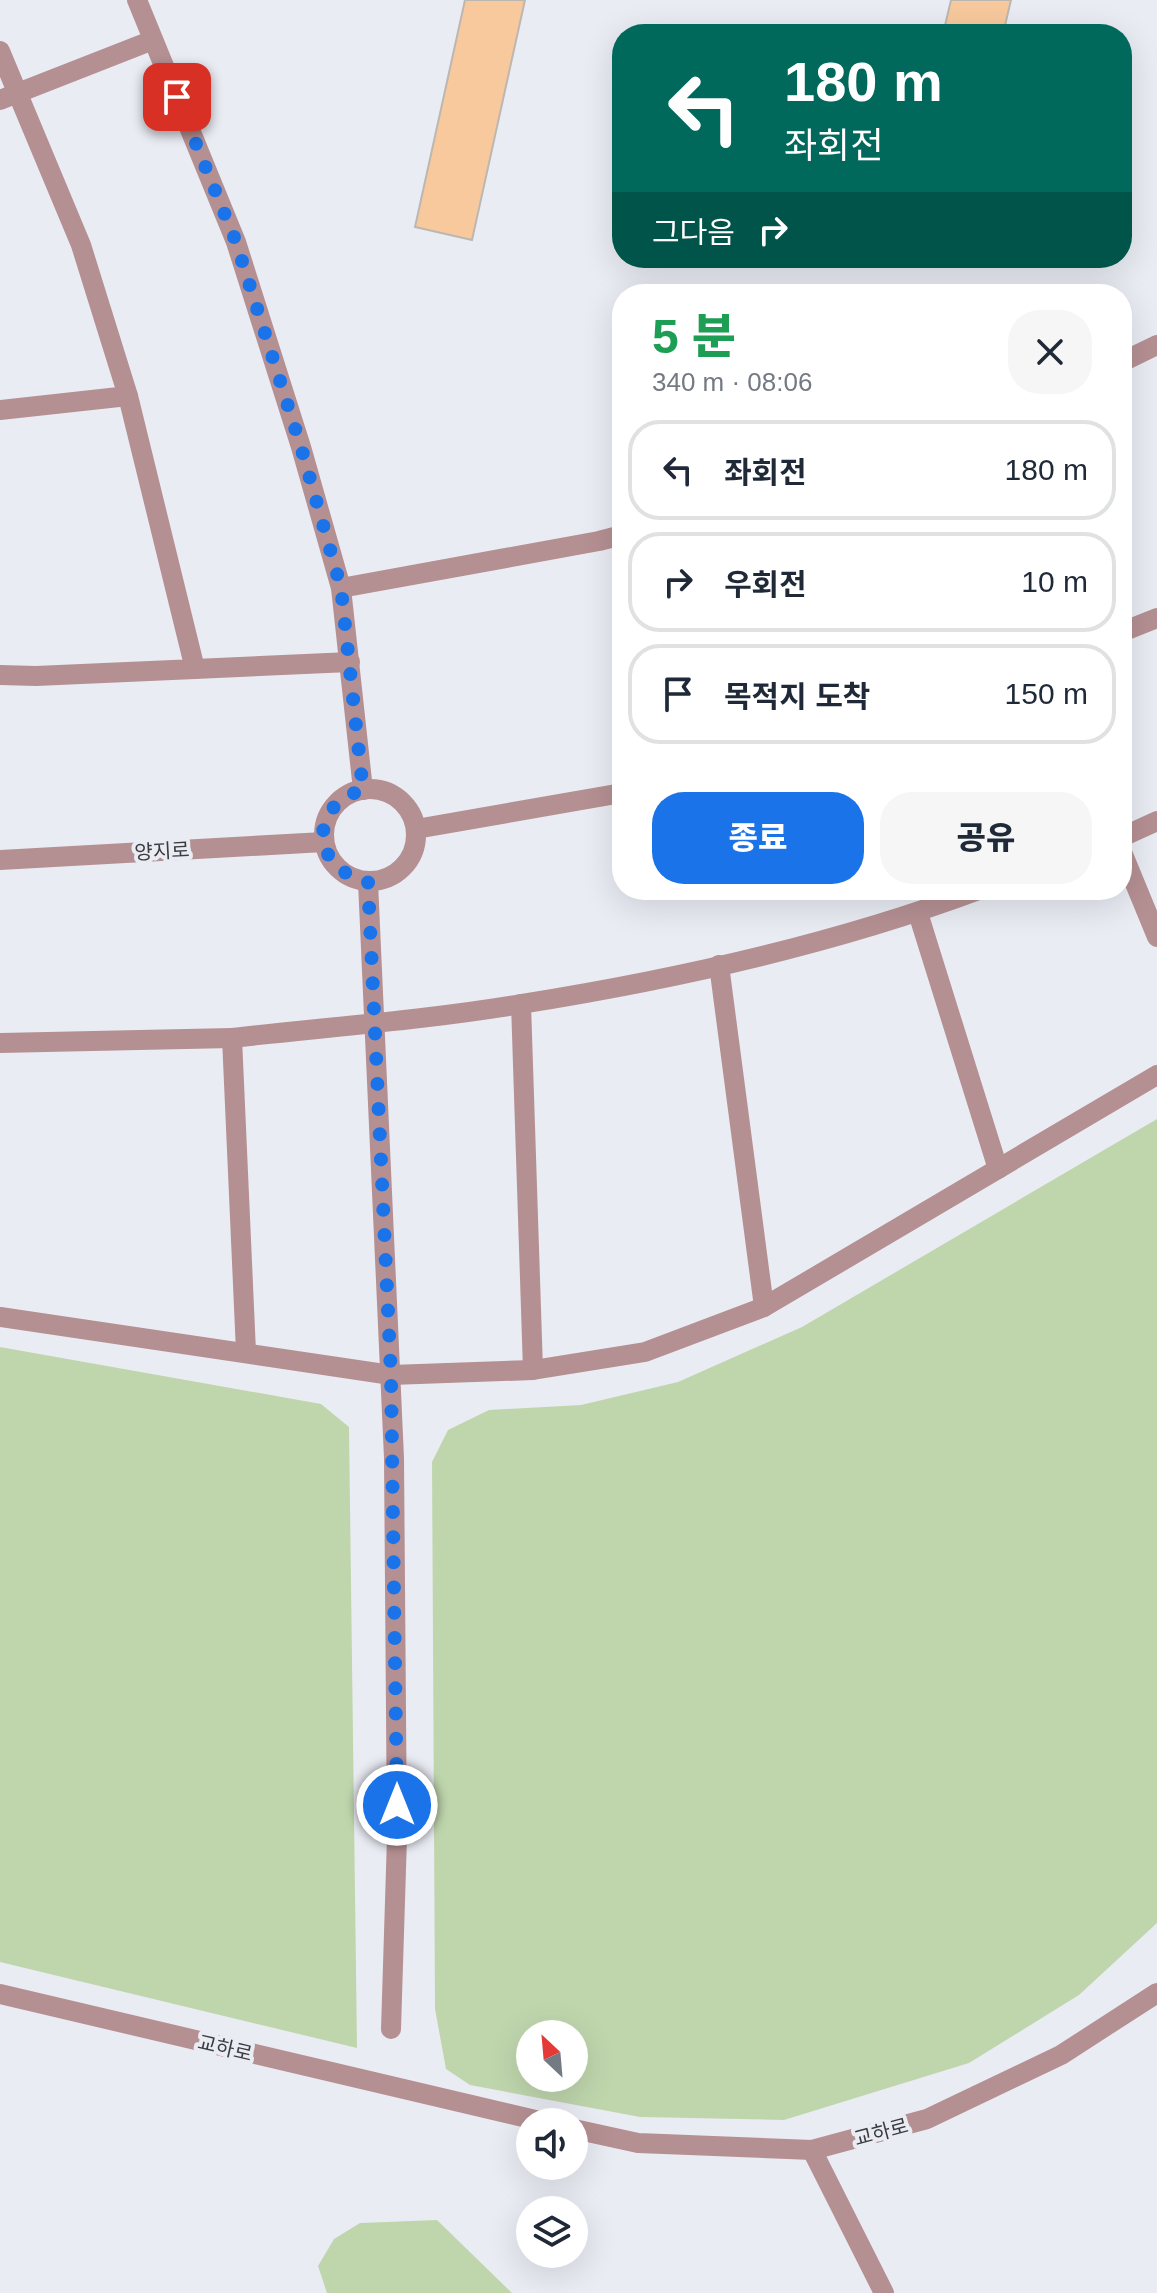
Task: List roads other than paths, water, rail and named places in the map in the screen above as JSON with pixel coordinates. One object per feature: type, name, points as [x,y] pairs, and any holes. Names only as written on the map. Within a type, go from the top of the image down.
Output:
[{"type":"street","points":[[137,0],[236,242],[301,447],[341,588],[363,790]]},
{"type":"street","points":[[9,97],[153,40]]},
{"type":"street","points":[[0,51],[9,97],[81,245],[128,396],[195,669]]},
{"type":"street","points":[[1132,357],[1157,345]]},
{"type":"street","points":[[0,410],[128,396]]},
{"type":"street","points":[[341,588],[612,537]]},
{"type":"street","points":[[1132,628],[1157,618]]},
{"type":"street","points":[[0,675],[350,662]]},
{"type":"street","points":[[363,790],[378,790],[403,803],[412,815],[416,829],[415,845],[409,860],[399,872],[368,882],[339,870],[329,858],[324,842],[324,828],[337,802],[363,790]]},
{"type":"street","points":[[416,829],[612,795]]},
{"type":"street","points":[[1132,832],[1157,821]]},
{"type":"street","name":"양지로","points":[[0,860],[324,842]]},
{"type":"street","points":[[1132,876],[1157,937]]},
{"type":"street","points":[[368,882],[391,1375],[397,1837],[391,2029]]},
{"type":"street","points":[[0,1043],[232,1038],[521,1004],[719,965],[918,913],[952,900]]},
{"type":"street","points":[[918,913],[998,1169]]},
{"type":"street","points":[[719,965],[764,1307]]},
{"type":"street","points":[[521,1004],[533,1370]]},
{"type":"street","points":[[232,1038],[246,1352]]},
{"type":"street","points":[[0,1317],[391,1375],[533,1370],[645,1352],[764,1307],[1157,1075]]},
{"type":"street","name":"교하로","points":[[588,2132],[638,2143],[812,2150],[927,2119],[1061,2055],[1157,1993]]},
{"type":"street","name":"교하로","points":[[0,1994],[516,2115]]},
{"type":"street","points":[[812,2150],[884,2293]]}]
